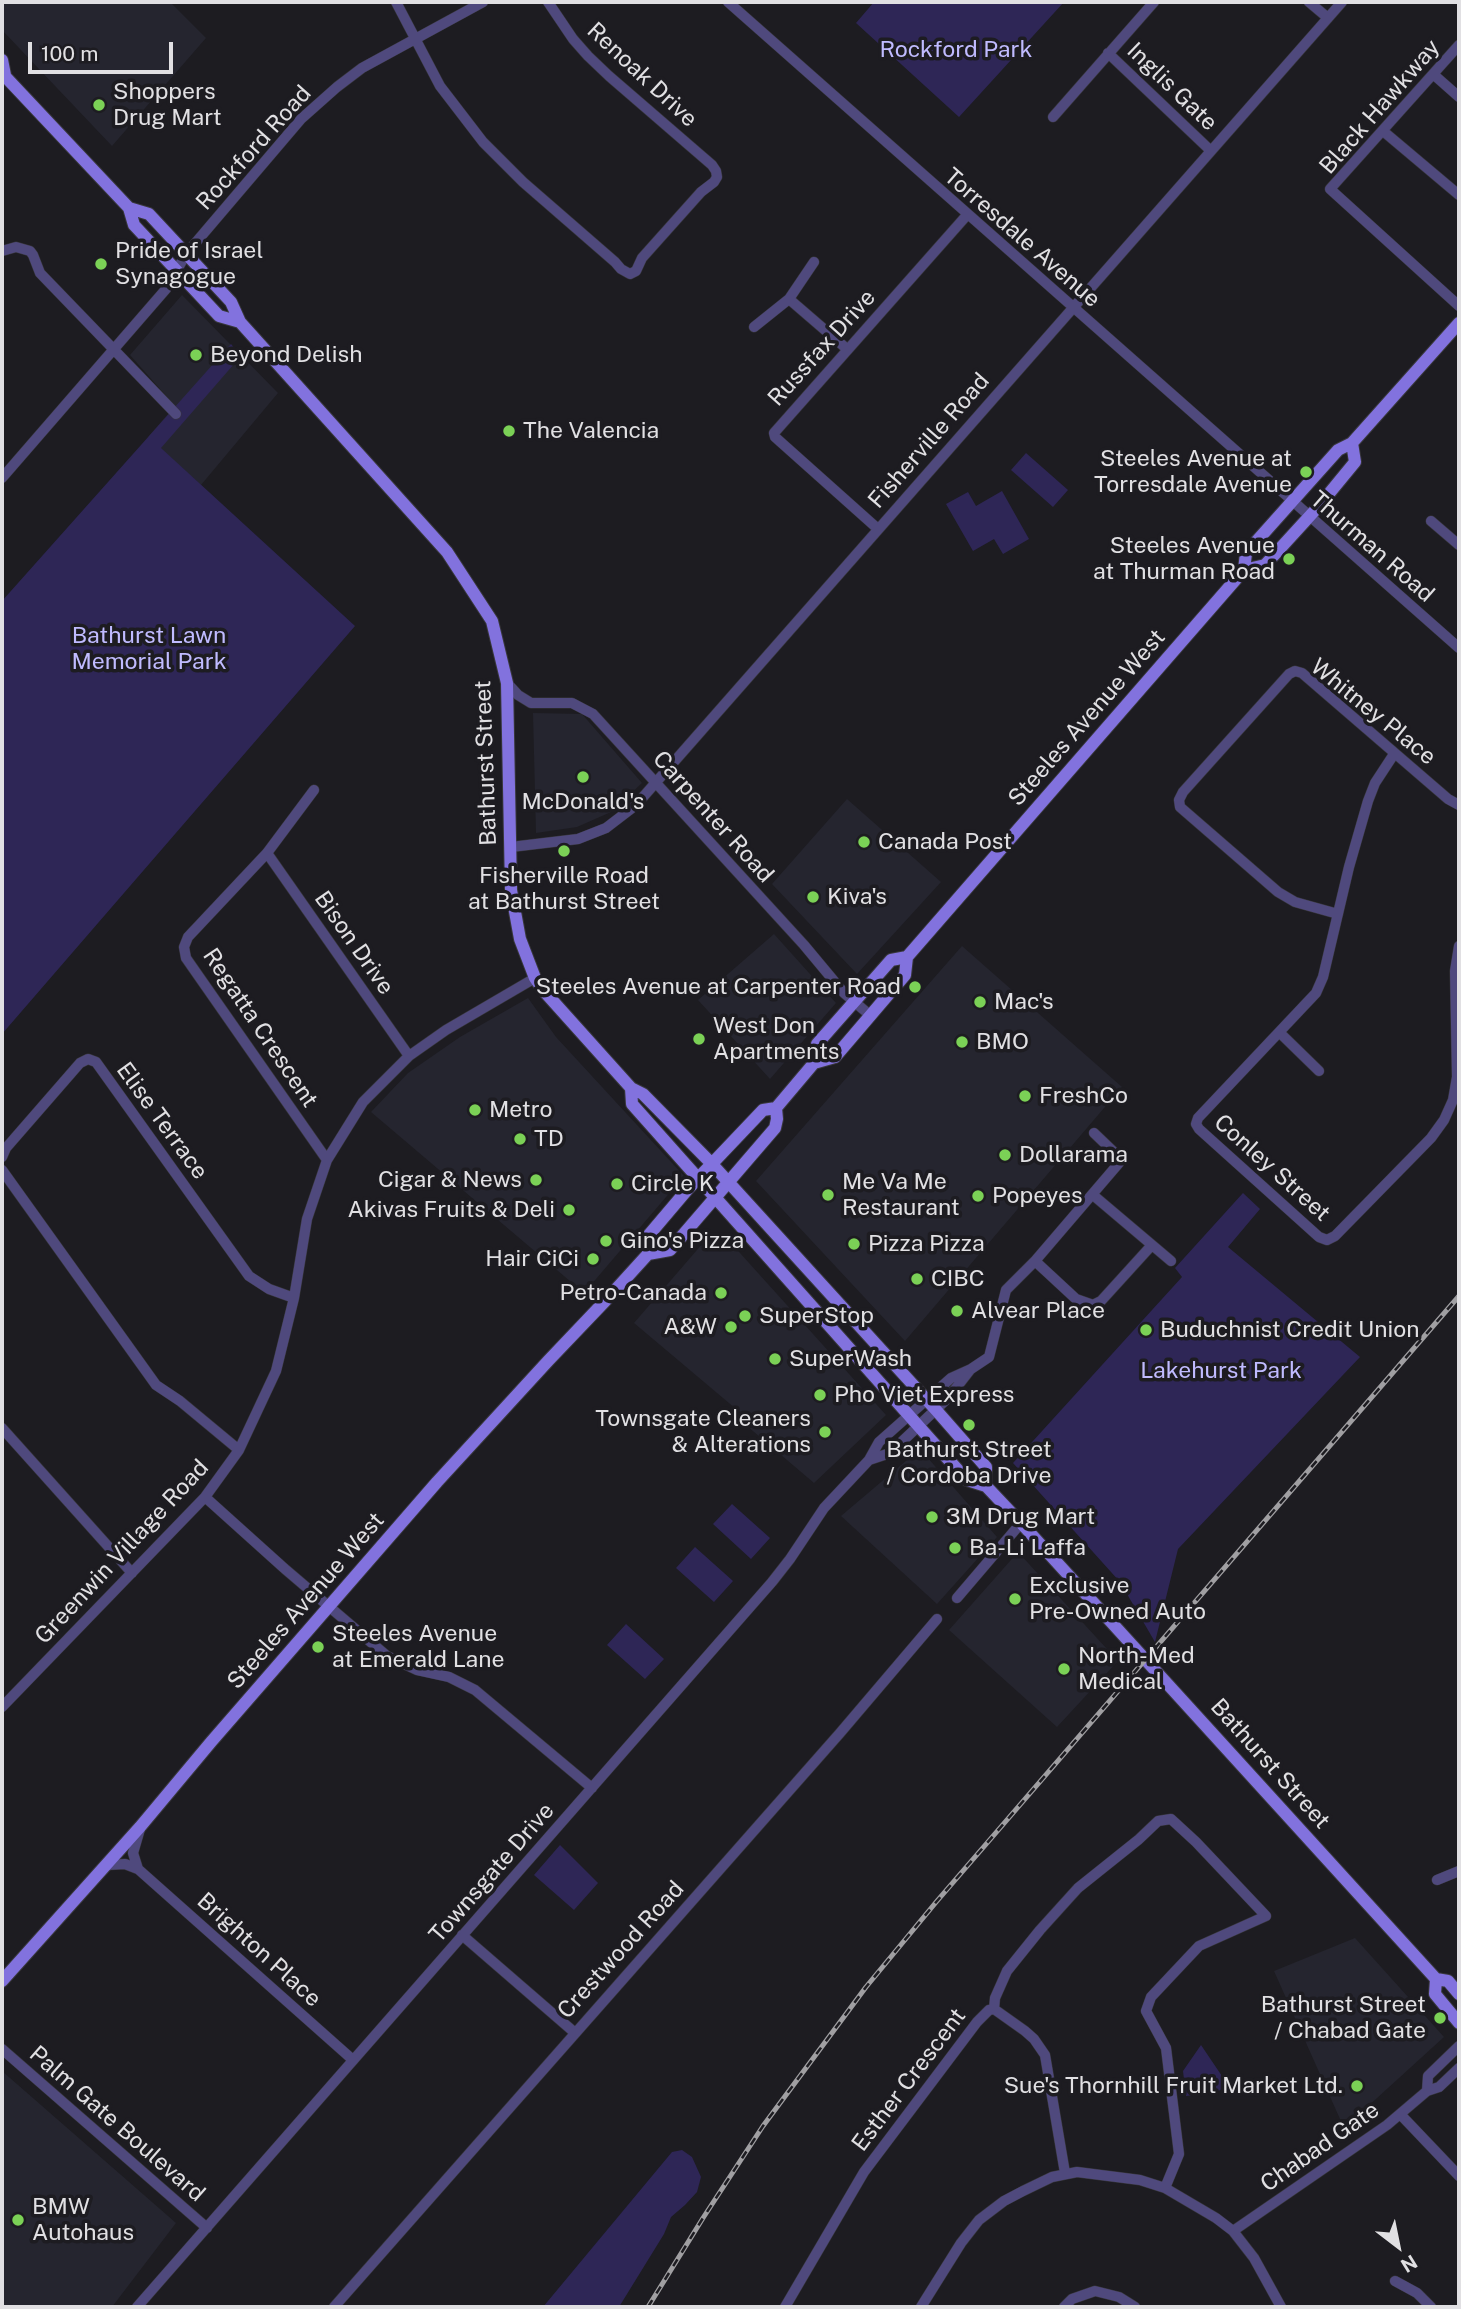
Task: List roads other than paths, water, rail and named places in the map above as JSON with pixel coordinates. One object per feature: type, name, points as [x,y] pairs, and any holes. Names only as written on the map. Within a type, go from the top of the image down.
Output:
[{"type":"main road","name":"Bathurst Street","points":[[2,60],[3,74],[129,208],[134,225],[219,316],[240,322]]},
{"type":"main road","name":"Bathurst Street","points":[[129,208],[149,215],[232,302],[240,322],[447,552],[492,621],[507,682],[511,890],[520,939],[535,978],[561,1013],[631,1088],[643,1094],[711,1163],[936,1410],[986,1467],[986,1486]]},
{"type":"main road","name":"Steeles Avenue West","points":[[648,1254],[648,1236],[711,1163],[763,1110],[776,1108],[814,1063],[817,1044],[891,960],[906,957],[1244,570],[1246,553],[1338,450],[1352,443],[1459,323]]},
{"type":"main road","name":"Steeles Avenue West","points":[[1244,570],[1265,565],[1309,517],[1355,462],[1352,443]]},
{"type":"main road","name":"Steeles Avenue West","points":[[814,1063],[835,1057],[871,1016],[905,975],[906,957]]},
{"type":"main road","name":"Bathurst Street","points":[[631,1088],[632,1104],[908,1416],[967,1480],[986,1486],[1436,1979],[1448,1981],[1459,1994]]},
{"type":"main road","name":"Steeles Avenue West","points":[[2,1981],[107,1865],[437,1482],[648,1254],[670,1250],[775,1128],[776,1108]]},
{"type":"main road","name":"Bathurst Street","points":[[1436,1979],[1436,1994],[1459,2022]]},
{"type":"street","points":[[396,2],[414,39]]},
{"type":"street","name":"Rockford Road","points":[[2,478],[166,289],[186,254],[301,120],[362,68],[483,2]]},
{"type":"street","name":"Renoak Drive","points":[[414,39],[440,86],[483,142],[523,182],[625,273],[636,271],[651,249],[701,192],[714,182],[716,171],[589,56],[573,39],[548,2]]},
{"type":"street","name":"Torresdale Avenue","points":[[727,2],[1292,502]]},
{"type":"street","points":[[1054,117],[1154,2]]},
{"type":"street","points":[[1308,2],[1328,18]]},
{"type":"street","name":"Fisherville Road","points":[[511,847],[578,839],[606,828],[636,805],[1342,2]]},
{"type":"street","name":"Black Hawkway","points":[[1459,45],[1330,189],[1459,306]]},
{"type":"street","name":"Inglis Gate","points":[[1108,53],[1210,150]]},
{"type":"street","points":[[1433,74],[1459,97]]},
{"type":"street","points":[[1382,131],[1459,195]]},
{"type":"street","name":"Russfax Drive","points":[[878,529],[774,435],[776,429],[967,215]]},
{"type":"street","points":[[2,251],[16,247],[30,251],[40,273],[176,414]]},
{"type":"street","points":[[754,327],[789,299],[814,262]]},
{"type":"street","points":[[789,299],[847,349]]},
{"type":"street","name":"Thurman Road","points":[[1292,502],[1459,648]]},
{"type":"street","points":[[1431,520],[1459,545]]},
{"type":"street","name":"Whitney Place","points":[[1338,914],[1294,902],[1278,892],[1180,807],[1179,800],[1183,792],[1280,684],[1296,671],[1302,673],[1394,754],[1459,805]]},
{"type":"street","name":"Carpenter Road","points":[[507,682],[518,695],[531,703],[572,703],[593,714],[855,1004],[871,1016]]},
{"type":"street","name":"Conley Street","points":[[1394,754],[1375,783],[1368,801],[1323,977],[1316,993],[1198,1118],[1196,1127],[1319,1237],[1327,1240],[1335,1237],[1431,1138],[1444,1119],[1453,1100],[1457,1077],[1455,971],[1459,946]]},
{"type":"street","name":"Regatta Crescent","points":[[314,790],[267,853],[188,937],[184,947],[186,957],[327,1160]]},
{"type":"street","name":"Bison Drive","points":[[267,853],[409,1056]]},
{"type":"street","name":"Greenwin Village Road","points":[[2,1707],[205,1497],[239,1450],[276,1371],[294,1298],[307,1219],[327,1160],[363,1102],[409,1056],[446,1030],[535,978]]},
{"type":"street","points":[[1280,1033],[1319,1071]]},
{"type":"street","name":"Elise Terrace","points":[[2,1157],[6,1148],[80,1063],[88,1059],[96,1062],[250,1276],[269,1289],[294,1298]]},
{"type":"street","name":"Townsgate Drive","points":[[137,2307],[772,1582],[824,1508],[869,1461],[879,1442],[950,1378],[989,1357],[1006,1290],[1035,1261],[1119,1163],[1120,1159],[1094,1133]]},
{"type":"street","points":[[2,1170],[156,1385],[180,1401],[239,1450]]},
{"type":"street","points":[[1093,1195],[1171,1261]]},
{"type":"street","points":[[1035,1261],[1076,1299],[1093,1305],[1101,1301],[1151,1246]]},
{"type":"street","name":"Townsgate Drive","points":[[869,1461],[890,1453],[936,1410],[971,1369]]},
{"type":"street","points":[[2,1428],[132,1573]]},
{"type":"street","points":[[205,1497],[387,1656],[417,1670],[449,1677],[475,1690],[592,1788]]},
{"type":"street","points":[[957,1598],[1021,1523]]},
{"type":"street","name":"Crestwood Road","points":[[334,2307],[937,1619]]},
{"type":"street","points":[[994,2009],[995,1998],[1007,1971],[1040,1930],[1078,1888],[1158,1821],[1171,1819],[1196,1842],[1266,1916],[1199,1947],[1150,1997],[1146,2011],[1166,2048],[1179,2154],[1165,2188]]},
{"type":"street","points":[[138,1869],[133,1853],[140,1827]]},
{"type":"street","points":[[107,1865],[125,1864],[138,1869]]},
{"type":"street","name":"Brighton Place","points":[[138,1869],[353,2060]]},
{"type":"street","points":[[1437,1880],[1459,1871]]},
{"type":"street","points":[[462,1935],[574,2032]]},
{"type":"street","name":"Esther Crescent","points":[[785,2307],[864,2172],[985,2013],[994,2009],[1034,2039],[1045,2055],[1065,2173]]},
{"type":"street","name":"Chabad Gate","points":[[1427,2091],[1428,2076],[1459,2046]]},
{"type":"street","name":"Palm Gate Boulevard","points":[[2,2049],[207,2228]]},
{"type":"street","name":"Chabad Gate","points":[[1233,2231],[1400,2114],[1427,2091],[1439,2087],[1459,2068]]},
{"type":"street","points":[[1400,2114],[1459,2176]]},
{"type":"street","points":[[921,2307],[961,2243],[979,2220],[1013,2196],[1052,2177],[1077,2172],[1140,2180],[1165,2188],[1233,2231],[1254,2258],[1281,2307]]},
{"type":"street","points":[[1395,2281],[1417,2293],[1431,2307]]},
{"type":"street","points":[[1064,2307],[1072,2299],[1095,2291],[1119,2297],[1135,2307]]},
{"type":"railway","points":[[648,2307],[763,2126],[866,1987],[937,1901],[1459,1296]]},
{"type":"place","name":"Shoppers Drug Mart","points":[[99,105]]},
{"type":"place","name":"Pride of Israel Synagogue","points":[[101,264]]},
{"type":"place","name":"Beyond Delish","points":[[196,355]]},
{"type":"place","name":"The Valencia","points":[[509,431]]},
{"type":"place","name":"Steeles Avenue at Torresdale Avenue","points":[[1306,472]]},
{"type":"place","name":"Steeles Avenue at Thurman Road","points":[[1289,559]]},
{"type":"place","name":"McDonald's","points":[[583,777]]},
{"type":"place","name":"Canada Post","points":[[864,842]]},
{"type":"place","name":"Fisherville Road at Bathurst Street","points":[[564,851]]},
{"type":"place","name":"Kiva's","points":[[813,897]]},
{"type":"place","name":"Steeles Avenue at Carpenter Road","points":[[915,987]]},
{"type":"place","name":"Mac's","points":[[980,1002]]},
{"type":"place","name":"West Don Apartments","points":[[699,1039]]},
{"type":"place","name":"BMO","points":[[962,1042]]},
{"type":"place","name":"FreshCo","points":[[1025,1096]]},
{"type":"place","name":"Metro","points":[[475,1110]]},
{"type":"place","name":"TD","points":[[520,1139]]},
{"type":"place","name":"Dollarama","points":[[1005,1155]]},
{"type":"place","name":"Cigar & News","points":[[536,1180]]},
{"type":"place","name":"Circle K","points":[[617,1184]]},
{"type":"place","name":"Me Va Me Restaurant","points":[[828,1195]]},
{"type":"place","name":"Popeyes","points":[[978,1196]]},
{"type":"place","name":"Akivas Fruits & Deli","points":[[569,1210]]},
{"type":"place","name":"Gino's Pizza","points":[[606,1241]]},
{"type":"place","name":"Pizza Pizza","points":[[854,1244]]},
{"type":"place","name":"Hair CiCi","points":[[593,1259]]},
{"type":"place","name":"CIBC","points":[[917,1279]]},
{"type":"place","name":"Petro-Canada","points":[[721,1293]]},
{"type":"place","name":"Alvear Place","points":[[957,1311]]},
{"type":"place","name":"SuperStop","points":[[745,1316]]},
{"type":"place","name":"A&W","points":[[731,1327]]},
{"type":"place","name":"Buduchnist Credit Union","points":[[1146,1330]]},
{"type":"place","name":"SuperWash","points":[[775,1359]]},
{"type":"place","name":"Pho Viet Express","points":[[820,1395]]},
{"type":"place","name":"Bathurst Street / Cordoba Drive","points":[[969,1425]]},
{"type":"place","name":"Townsgate Cleaners & Alterations","points":[[825,1432]]},
{"type":"place","name":"3M Drug Mart","points":[[932,1517]]},
{"type":"place","name":"Ba-Li Laffa","points":[[955,1548]]},
{"type":"place","name":"Exclusive Pre-Owned Auto","points":[[1015,1599]]},
{"type":"place","name":"Steeles Avenue at Emerald Lane","points":[[318,1647]]},
{"type":"place","name":"North-Med Medical","points":[[1064,1669]]},
{"type":"place","name":"Bathurst Street / Chabad Gate","points":[[1440,2018]]},
{"type":"place","name":"Sue's Thornhill Fruit Market Ltd.","points":[[1357,2086]]},
{"type":"place","name":"BMW Autohaus","points":[[18,2220]]},
{"type":"park label","name":"Rockford Park","points":[[956,50]]},
{"type":"park label","name":"Bathurst Lawn Memorial Park","points":[[149,649]]},
{"type":"park label","name":"Lakehurst Park","points":[[1221,1371]]}]
